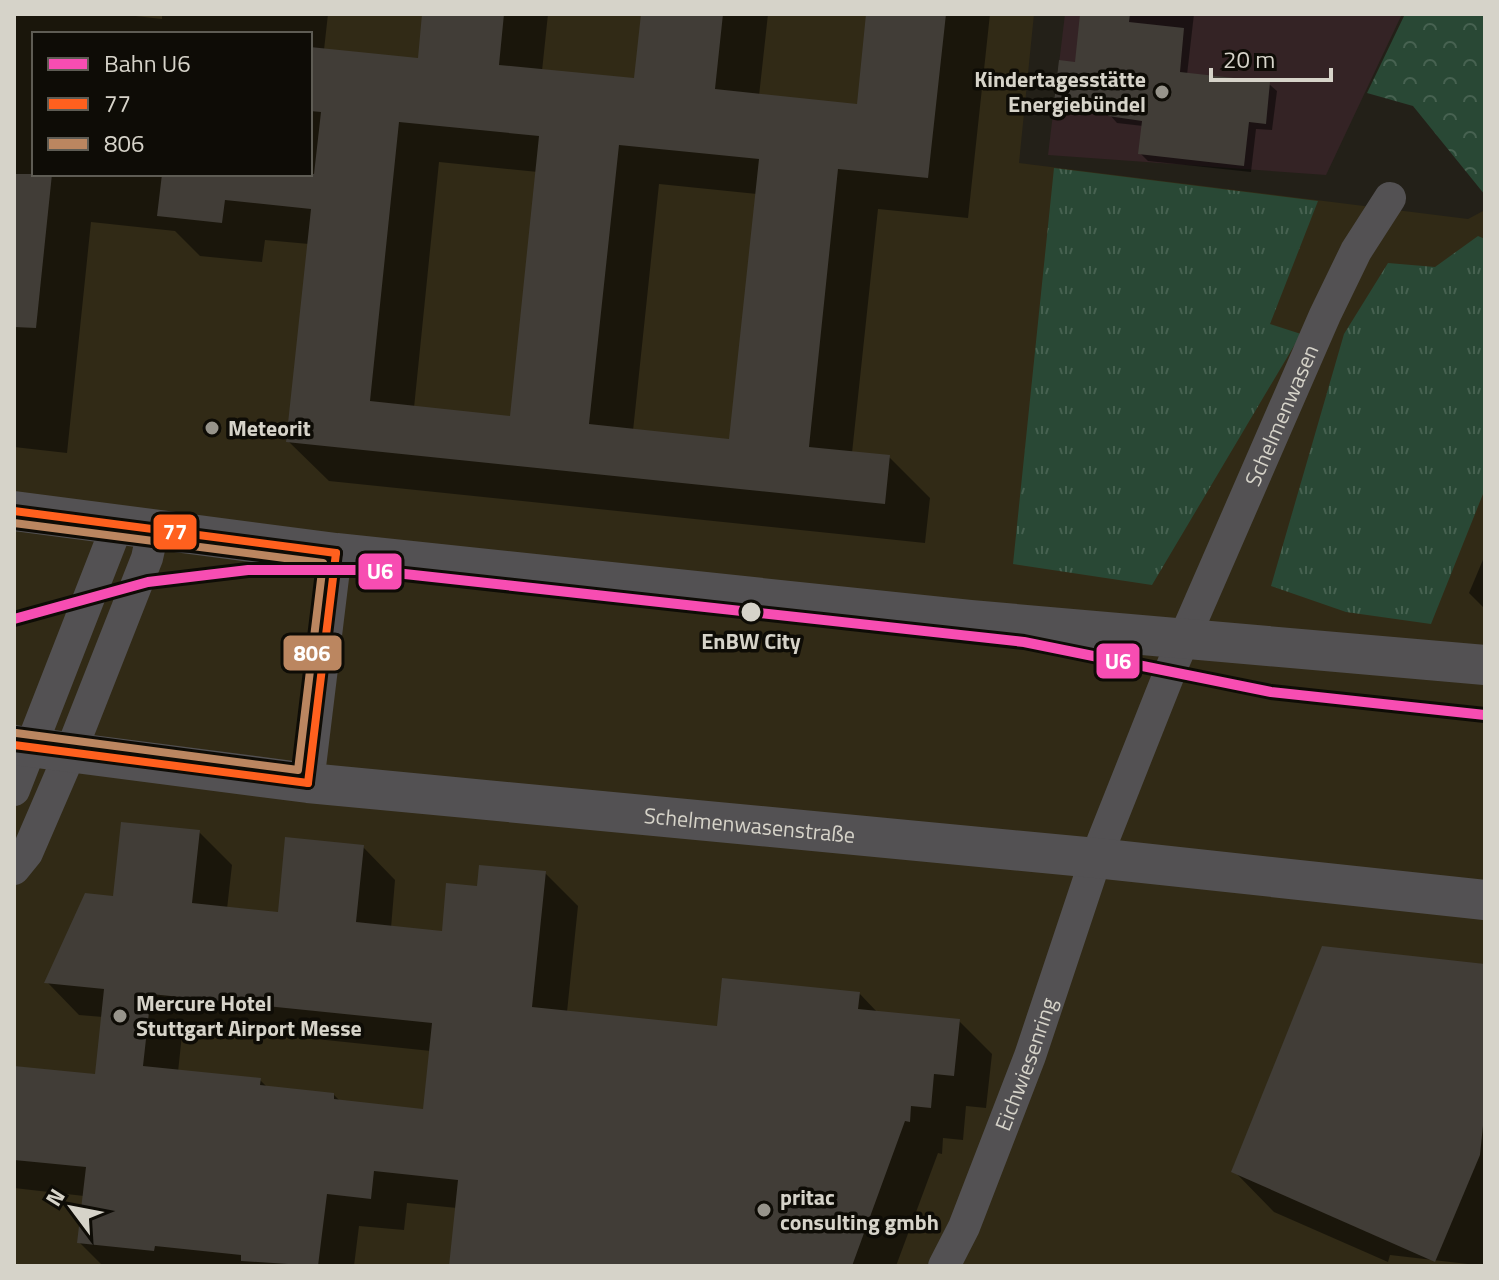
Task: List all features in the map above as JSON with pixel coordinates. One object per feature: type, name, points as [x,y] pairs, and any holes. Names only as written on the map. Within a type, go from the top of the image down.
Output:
[{"type":"street","name":"Schelmenwasen","points":[[1096,858],[1185,639],[1325,315],[1356,251],[1390,198]]},
{"type":"street","points":[[14,511],[336,553],[1079,632],[1485,665]]},
{"type":"street","points":[[14,790],[23,746],[135,528]]},
{"type":"street","points":[[14,869],[27,853],[71,751],[147,558],[135,528]]},
{"type":"street","points":[[308,783],[336,553]]},
{"type":"street","name":"Schelmenwasenstraße","points":[[23,746],[308,783],[1096,858],[1485,900]]},
{"type":"street","name":"Eichwiesenring","points":[[944,1266],[964,1227],[1030,1056],[1096,858]]},
{"type":"shaded area","points":[[14,14],[1034,14],[1019,163],[1468,219],[1485,210],[1485,1266],[14,1266]]},
{"type":"shaded area","points":[[1065,14],[1402,14],[1326,175],[1048,155]]},
{"type":"green space","points":[[1405,14],[1485,14],[1485,195],[1413,106],[1367,93]]},
{"type":"green space","points":[[1054,168],[1318,201],[1270,324],[1301,334],[1152,585],[1013,564]]},
{"type":"green space","points":[[1478,236],[1485,239],[1485,489],[1431,624],[1346,612],[1271,586],[1344,334],[1388,263],[1435,267]]},
{"type":"building","points":[[422,14],[504,14],[499,65],[634,78],[641,14],[723,14],[715,89],[857,104],[866,14],[946,14],[928,178],[838,169],[809,447],[890,455],[885,504],[286,442],[311,209],[225,200],[222,223],[157,216],[162,176],[314,174],[321,112],[312,111],[312,47],[418,58]],"holes":[[[399,122],[539,136],[510,416],[370,401]],[[619,145],[759,159],[729,439],[589,424]]]},
{"type":"building","name":"Kindertagesstätte Energiebündel","points":[[1080,14],[1130,14],[1129,22],[1184,28],[1180,72],[1270,82],[1266,124],[1249,122],[1244,166],[1138,154],[1142,121],[1108,116],[1108,109],[1054,103],[1059,60],[1075,62]]},
{"type":"building","points":[[14,174],[52,176],[36,328],[14,327]]},
{"type":"building","points":[[121,822],[200,830],[192,903],[278,912],[285,837],[364,845],[356,922],[442,931],[446,883],[477,886],[479,865],[546,871],[532,1007],[717,1026],[722,978],[860,992],[858,1009],[960,1019],[954,1076],[934,1074],[931,1108],[911,1106],[910,1122],[905,1121],[852,1266],[449,1266],[458,1180],[374,1171],[371,1199],[327,1194],[318,1266],[241,1261],[241,1255],[155,1246],[154,1251],[77,1243],[86,1167],[14,1160],[14,1066],[95,1074],[104,989],[44,983],[85,893],[113,896]],"holes":[[[151,994],[432,1023],[423,1109],[334,1099],[334,1093],[260,1085],[261,1078],[143,1066]]]},
{"type":"building","points":[[1322,946],[1485,964],[1485,1106],[1480,1155],[1435,1262],[1231,1172]]},
{"type":"rail line","name":"U6","points":[[14,619],[148,582],[248,570],[368,570],[1024,642],[1271,692],[1485,715]]},
{"type":"transit line","name":"77","points":[[14,511],[336,553]]},
{"type":"transit line","name":"806","points":[[14,523],[323,563],[298,770],[16,733]]},
{"type":"transit line","name":"77","points":[[308,783],[336,553]]},
{"type":"transit line","name":"77","points":[[14,745],[308,783]]},
{"type":"place","name":"Kindertagesstätte Energiebündel","points":[[1162,92]]},
{"type":"place","name":"Meteorit","points":[[212,428]]},
{"type":"place","name":"EnBW City","points":[[751,612]]},
{"type":"place","name":"Mercure Hotel Stuttgart Airport Messe","points":[[120,1016]]},
{"type":"place","name":"pritac consulting gmbh","points":[[764,1210]]}]
